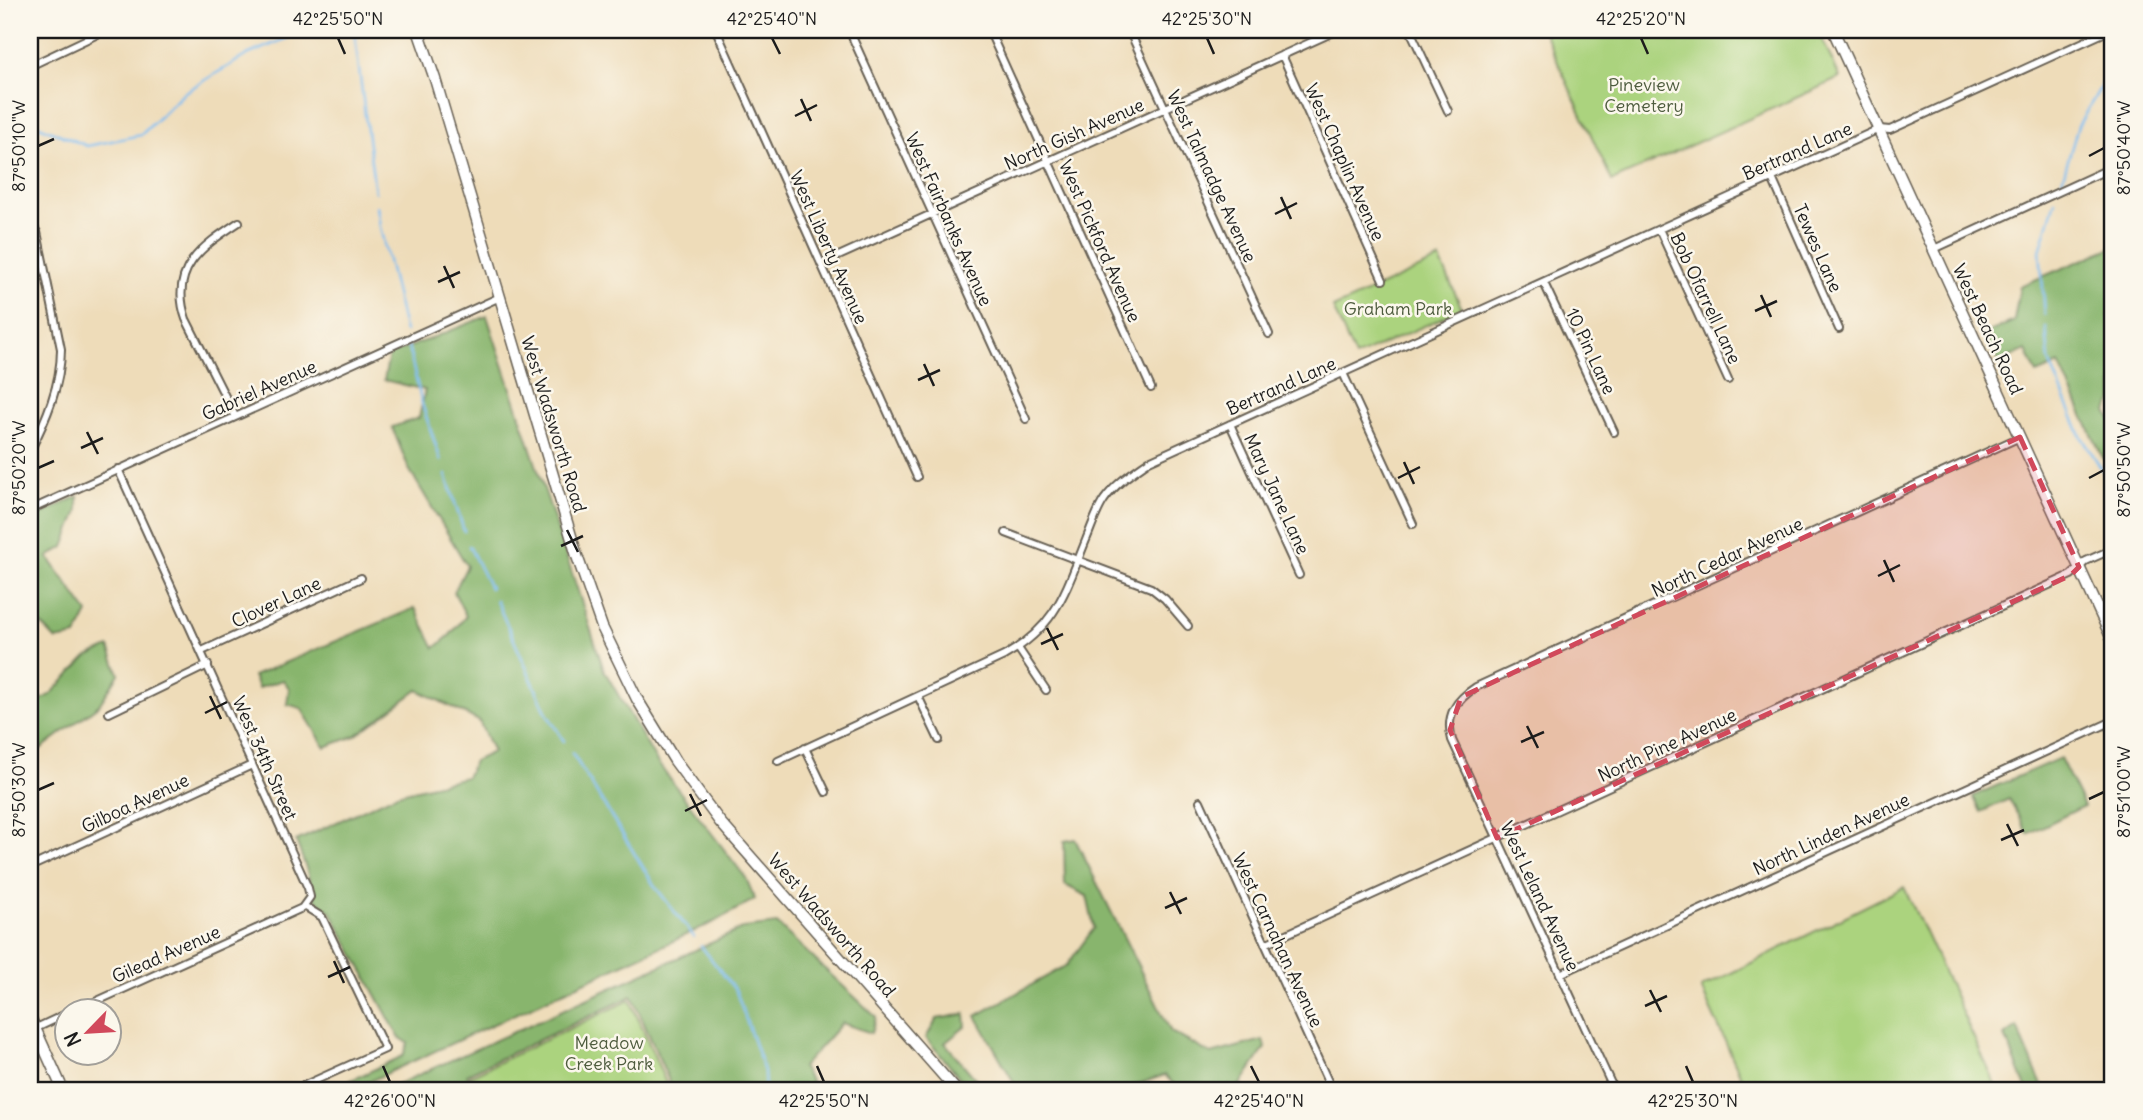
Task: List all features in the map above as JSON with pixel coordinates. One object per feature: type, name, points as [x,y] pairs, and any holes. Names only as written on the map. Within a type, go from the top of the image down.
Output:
[{"type":"main road","name":"West Wadsworth Road","points":[[418,30],[577,556],[602,627],[637,699],[675,761],[720,822],[956,1090]]},
{"type":"main road","name":"West Beach Road","points":[[1833,30],[2113,641]]},
{"type":"main road","points":[[30,1017],[32,1030],[63,1090]]},
{"type":"street","points":[[30,66],[106,30]]},
{"type":"street","name":"West Liberty Avenue","points":[[716,30],[917,477]]},
{"type":"street","name":"West Fairbanks Avenue","points":[[849,30],[1026,419]]},
{"type":"street","name":"West Pickford Avenue","points":[[989,30],[1151,388]]},
{"type":"street","name":"West Talmadge Avenue","points":[[1129,30],[1269,334]]},
{"type":"street","name":"North Gish Avenue","points":[[821,264],[1338,30]]},
{"type":"street","points":[[1410,30],[1448,111]]},
{"type":"street","name":"Bertrand Lane","points":[[778,761],[1018,648],[1045,625],[1068,587],[1102,503],[1126,477],[1149,461],[1879,129],[1890,131],[2110,30]]},
{"type":"street","name":"West Chaplin Avenue","points":[[1282,55],[1383,280]]},
{"type":"street","points":[[1934,249],[2113,167]]},
{"type":"street","name":"Tewes Lane","points":[[1772,178],[1839,329]]},
{"type":"street","points":[[235,416],[186,319],[181,305],[181,292],[188,267],[197,253],[239,222]]},
{"type":"street","points":[[30,224],[37,232],[61,356],[58,378],[45,419],[30,451]]},
{"type":"street","name":"Bob Ofarrell Lane","points":[[1659,229],[1728,380]]},
{"type":"street","name":"10 Pin Lane","points":[[1544,283],[1614,432]]},
{"type":"street","name":"Gabriel Avenue","points":[[30,510],[500,297]]},
{"type":"street","points":[[1343,373],[1413,524]]},
{"type":"street","name":"Mary Jane Lane","points":[[1230,424],[1299,575]]},
{"type":"street","name":"North Cedar Avenue","points":[[1453,711],[1461,697],[1476,687],[2020,437]]},
{"type":"street","name":"West 34th Street","points":[[118,469],[308,888],[310,897],[304,906]]},
{"type":"street","points":[[1006,533],[1151,589],[1166,598],[1188,626]]},
{"type":"street","name":"North Pine Avenue","points":[[1265,944],[2059,581],[2071,575],[2086,561],[2113,549]]},
{"type":"street","name":"Clover Lane","points":[[202,651],[361,578]]},
{"type":"street","points":[[1018,648],[1046,690]]},
{"type":"street","points":[[109,713],[208,665]]},
{"type":"street","points":[[918,696],[939,740]]},
{"type":"street","name":"West Leland Avenue","points":[[1453,711],[1450,730],[1452,740],[1614,1090]]},
{"type":"street","name":"North Linden Avenue","points":[[1560,974],[2113,721]]},
{"type":"street","points":[[804,748],[826,792]]},
{"type":"street","name":"Gilboa Avenue","points":[[30,867],[253,765]]},
{"type":"street","name":"West Carnahan Avenue","points":[[1200,801],[1332,1090]]},
{"type":"street","points":[[294,1090],[385,1049],[322,917],[304,906]]},
{"type":"street","name":"Gilead Avenue","points":[[104,998],[304,906]]},
{"type":"street","points":[[32,1030],[52,1021]]},
{"type":"highlighted area","points":[[2020,437],[2079,567],[2071,575],[1497,838],[1450,730],[1461,697]]},
{"type":"green space","name":"Pineview Cemetery","points":[[1543,30],[1818,30],[1840,78],[1612,181]]},
{"type":"green space","points":[[2113,247],[2113,313],[2109,315],[2113,325],[2113,400],[2107,411],[2113,423],[2113,454],[2103,458],[2059,364],[2037,374],[2026,350],[1999,362],[1983,335],[2014,321],[2020,286]]},
{"type":"green space","name":"Graham Park","points":[[1440,259],[1462,309],[1355,357],[1333,308]]},
{"type":"green space","points":[[487,316],[604,670],[657,762],[746,878],[755,899],[714,922],[351,1090],[330,1090],[403,1056],[408,1043],[399,1037],[331,912],[314,898],[296,841],[397,794],[466,777],[474,761],[493,752],[479,721],[418,690],[355,736],[325,747],[301,708],[287,704],[289,688],[283,680],[258,688],[253,676],[415,608],[435,648],[466,616],[454,592],[467,566],[409,469],[392,427],[419,418],[425,390],[384,380],[389,355]]},
{"type":"green space","points":[[78,496],[78,511],[64,547],[48,557],[88,613],[76,636],[56,640],[30,616],[30,520]]},
{"type":"green space","points":[[109,647],[119,674],[99,705],[30,757],[30,706],[51,694],[87,657]]},
{"type":"green space","points":[[2060,758],[2084,806],[2028,834],[2009,799],[1981,812],[1973,796]]},
{"type":"green space","points":[[1075,839],[1171,1032],[1211,1054],[1263,1040],[1265,1048],[1237,1090],[1179,1090],[1165,1075],[1121,1090],[1008,1090],[1016,1086],[976,1016],[1067,965],[1094,928],[1087,896],[1065,885],[1064,841]]},
{"type":"green space","points":[[1904,887],[1998,1090],[1747,1090],[1701,988]]},
{"type":"green space","points":[[777,924],[876,1017],[871,1033],[842,1023],[802,1067],[816,1090],[673,1090],[632,996],[467,1074],[473,1090],[385,1090],[744,928]]},
{"type":"green space","name":"Meadow Creek Park","points":[[630,1000],[669,1090],[476,1090],[470,1076]]},
{"type":"green space","points":[[965,1014],[966,1026],[945,1043],[985,1090],[970,1090],[926,1038],[937,1019]]},
{"type":"green space","points":[[2017,1027],[2044,1090],[2027,1090],[2005,1036]]},
{"type":"waterway","points":[[30,122],[87,146],[141,135],[185,92],[247,55],[306,30]]},
{"type":"waterway","points":[[354,30],[375,192]]},
{"type":"waterway","points":[[2061,184],[2078,126],[2113,66]]},
{"type":"waterway","points":[[2045,315],[2040,251],[2055,201]]},
{"type":"waterway","points":[[377,206],[405,332]]},
{"type":"waterway","points":[[2046,327],[2049,361],[2081,436],[2113,487]]},
{"type":"waterway","points":[[408,346],[422,404],[441,461]]},
{"type":"waterway","points":[[446,475],[464,531]]},
{"type":"waterway","points":[[469,546],[490,588]]},
{"type":"waterway","points":[[496,600],[547,714],[564,741]]},
{"type":"waterway","points":[[572,753],[654,885],[694,937]]},
{"type":"waterway","points":[[701,946],[736,991],[764,1071],[765,1090]]}]
